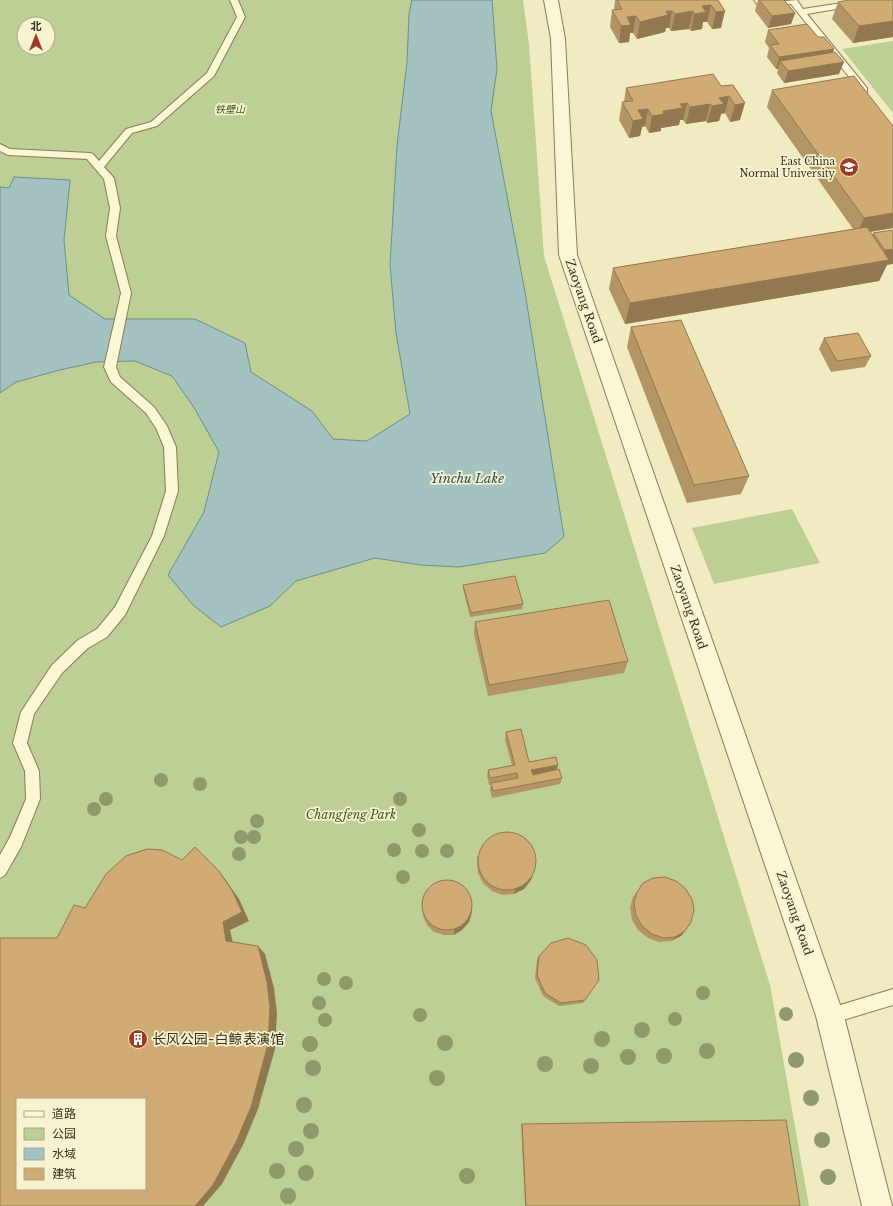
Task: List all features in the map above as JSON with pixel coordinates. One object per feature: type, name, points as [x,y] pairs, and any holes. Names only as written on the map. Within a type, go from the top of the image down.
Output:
[{"type":"street","name":"Zaoyang Road","points":[[551,0],[558,38],[568,255],[830,1016],[877,1206]]},
{"type":"lane","points":[[99,167],[129,131],[154,124],[212,74],[241,17],[234,0]]},
{"type":"lane","points":[[758,0],[763,6],[793,2],[869,96]]},
{"type":"lane","points":[[801,12],[877,0]]},
{"type":"lane","points":[[0,146],[8,152],[90,156],[108,178],[115,208],[111,236],[126,293],[110,366],[115,379],[150,410],[161,426],[170,447],[172,491],[158,536],[120,611],[102,633],[83,644],[58,668],[28,712],[20,743],[32,771],[33,799],[16,842],[0,870]]},
{"type":"lane","points":[[830,1016],[893,997]]},
{"type":"green space","name":"Changfeng Park","points":[[0,0],[523,0],[529,44],[544,256],[770,985],[809,1206],[0,1206]]},
{"type":"green space","points":[[893,41],[893,113],[842,49]]},
{"type":"green space","points":[[792,509],[820,563],[714,584],[692,528]]},
{"type":"water","name":"Yinchu Lake","points":[[412,0],[492,0],[497,69],[491,111],[525,292],[564,537],[545,553],[459,567],[421,565],[375,558],[296,581],[270,606],[221,627],[193,605],[168,575],[204,512],[219,452],[195,409],[172,376],[135,361],[96,362],[16,382],[0,393],[0,187],[9,188],[14,177],[70,180],[64,240],[69,295],[105,319],[195,319],[245,343],[251,372],[312,411],[333,439],[367,441],[410,414],[396,333],[390,265],[397,146],[407,62],[409,14]]},
{"type":"building","points":[[617,0],[718,0],[725,11],[716,12],[711,5],[702,6],[706,12],[694,14],[693,11],[675,14],[672,11],[666,11],[668,15],[640,22],[636,16],[627,17],[631,25],[621,26],[612,10],[622,9]]},
{"type":"building","points":[[759,0],[784,0],[795,13],[772,16]]},
{"type":"building","points":[[849,0],[893,0],[893,21],[859,26],[838,2]]},
{"type":"building","points":[[807,24],[818,37],[824,37],[834,49],[779,57],[770,45],[779,44],[768,30]]},
{"type":"building","points":[[835,52],[844,62],[788,71],[780,61]]},
{"type":"building","points":[[713,74],[721,86],[733,85],[745,103],[735,105],[729,96],[719,98],[724,104],[712,106],[710,104],[690,107],[687,103],[680,104],[683,108],[663,111],[664,114],[652,116],[648,109],[638,110],[643,119],[633,121],[622,102],[633,101],[626,88]]},
{"type":"building","points":[[854,76],[893,126],[893,213],[864,218],[772,90]]},
{"type":"building","points":[[867,227],[889,260],[630,303],[613,268]]},
{"type":"building","points":[[893,230],[893,249],[885,250],[873,233]]},
{"type":"building","points":[[681,320],[749,476],[694,485],[631,327]]},
{"type":"building","points":[[858,333],[871,356],[837,361],[824,338]]},
{"type":"building","points":[[515,576],[523,604],[471,613],[463,585]]},
{"type":"building","points":[[609,600],[628,661],[489,685],[475,622]]},
{"type":"building","points":[[521,729],[529,762],[556,757],[558,765],[531,770],[533,775],[559,769],[562,778],[493,791],[491,783],[518,778],[517,773],[490,778],[488,770],[515,765],[506,732]]},
{"type":"building","points":[[501,832],[513,832],[528,840],[536,855],[536,867],[528,882],[513,890],[501,890],[486,882],[478,867],[478,855],[486,840]]},
{"type":"building","name":"长风公园-白鲸表演馆","points":[[195,847],[218,870],[232,890],[242,912],[223,922],[226,941],[258,946],[267,982],[270,1007],[268,1044],[251,1107],[236,1142],[213,1185],[195,1206],[0,1206],[0,938],[57,938],[74,905],[85,908],[106,874],[126,856],[147,849],[162,850],[182,860]]},
{"type":"building","points":[[665,877],[676,881],[685,888],[692,899],[694,910],[691,922],[685,931],[675,937],[664,938],[652,934],[642,926],[636,915],[634,903],[637,892],[643,883],[653,878]]},
{"type":"building","points":[[452,880],[457,881],[465,887],[471,895],[471,915],[465,923],[457,929],[442,930],[437,929],[429,923],[423,915],[422,900],[423,895],[429,887],[437,881]]},
{"type":"building","points":[[568,938],[586,945],[597,960],[599,980],[585,1000],[561,1003],[545,993],[537,975],[539,956],[551,943]]},
{"type":"building","points":[[786,1120],[800,1206],[526,1206],[522,1124]]},
{"type":"place","name":"East China Normal University","points":[[849,167]]},
{"type":"place","name":"长风公园-白鲸表演馆","points":[[138,1039]]},
{"type":"park label","name":"铁壁山","points":[[230,109]]}]
